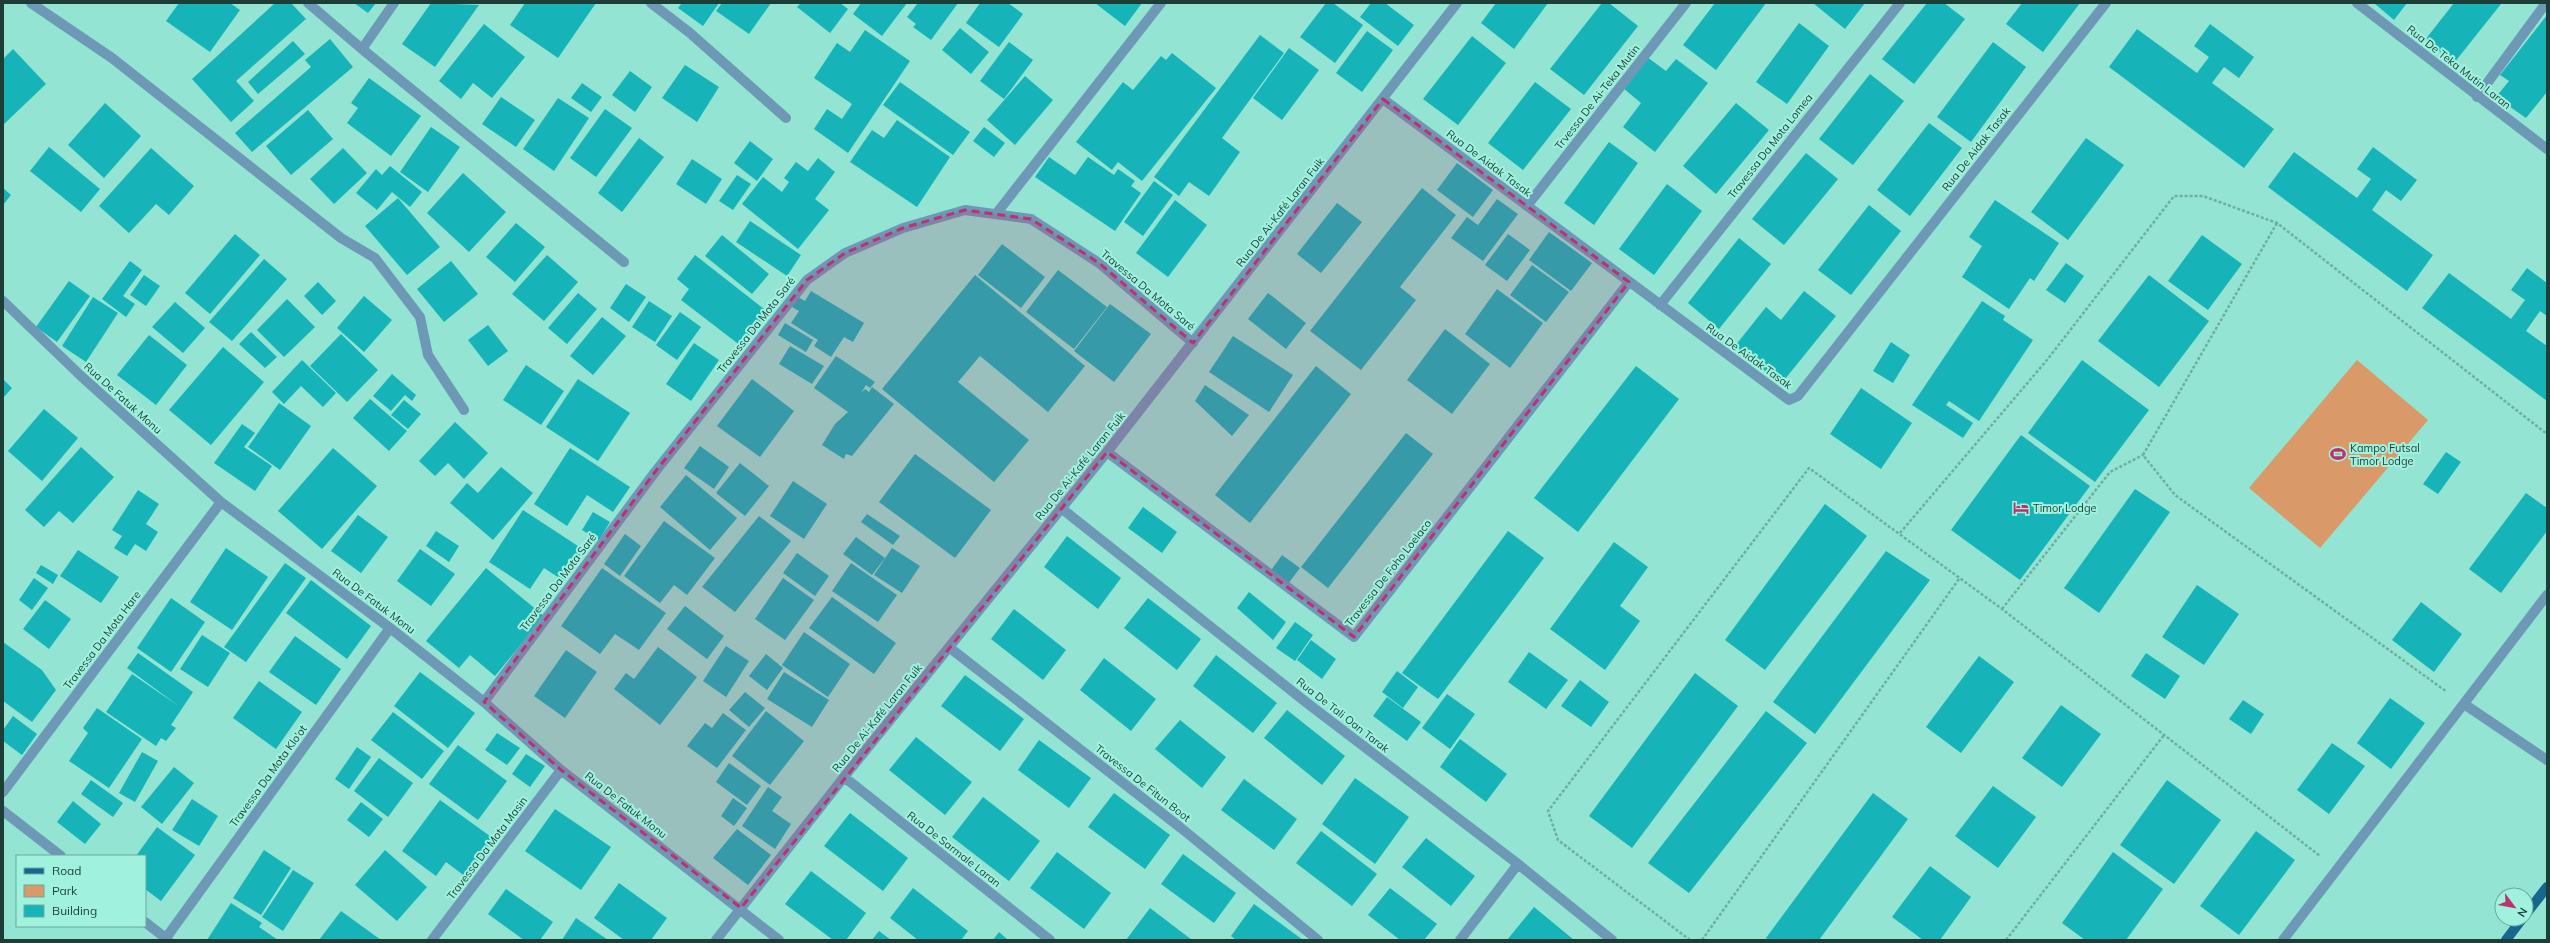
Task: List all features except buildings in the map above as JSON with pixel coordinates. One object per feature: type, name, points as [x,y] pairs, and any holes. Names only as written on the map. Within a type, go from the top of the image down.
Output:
[{"type":"main road","points":[[2534,904],[2547,887]]},
{"type":"main road","points":[[2506,940],[2516,927]]},
{"type":"street","points":[[30,3],[112,58],[341,238],[375,258],[420,317],[428,355],[464,410]]},
{"type":"street","points":[[308,3],[362,49],[624,262]]},
{"type":"street","points":[[362,49],[394,3]]},
{"type":"street","points":[[651,3],[690,33],[786,118]]},
{"type":"street","points":[[996,214],[1161,3]]},
{"type":"street","name":"Rua De Ai-Kafé Laran Fuik","points":[[716,940],[844,777],[950,648],[1107,452],[1457,3]]},
{"type":"street","name":"Trvessa De Ai-Teka Mutin","points":[[1527,206],[1686,3]]},
{"type":"street","name":"Travessa Da Mota Lomea","points":[[1660,305],[1900,3]]},
{"type":"street","name":"Rua De Aidak Tasak","points":[[1383,99],[1789,400],[1798,396],[2106,3]]},
{"type":"street","name":"Rua De Teka Mutin Laran","points":[[2357,3],[2477,97],[2547,149]]},
{"type":"street","points":[[2477,97],[2546,3]]},
{"type":"street","name":"Travessa Da Mota Saré","points":[[484,702],[655,472],[807,280],[845,253],[902,228],[965,210],[1031,219],[1100,263],[1193,343]]},
{"type":"street","name":"Travessa De Foho Loelaco","points":[[1107,452],[1354,637],[1629,282]]},
{"type":"street","name":"Rua De Fatuk Monu","points":[[3,301],[81,376],[221,502],[390,628],[484,702],[561,770],[741,908],[779,940]]},
{"type":"street","name":"Travessa Da Mota Hare","points":[[3,792],[221,502]]},
{"type":"street","name":"Rua De Tali Oan Tarak","points":[[1061,508],[1307,703],[1518,864],[1612,940]]},
{"type":"street","points":[[2284,940],[2547,595]]},
{"type":"street","name":"Travessa Da Mota Klo’ot","points":[[167,939],[390,628]]},
{"type":"street","name":"Travessa De Fitun Boot","points":[[950,648],[1181,828],[1318,940]]},
{"type":"street","points":[[2464,704],[2547,760]]},
{"type":"street","name":"Travessa Da Mota Masin","points":[[432,940],[561,770]]},
{"type":"street","name":"Rua De Sarmale Laran","points":[[844,777],[1050,940]]},
{"type":"street","points":[[3,811],[59,855]]},
{"type":"street","points":[[1460,940],[1518,864]]},
{"type":"street","points":[[146,923],[167,939]]},
{"type":"path","points":[[1900,533],[2047,360],[2174,196],[2203,196],[2277,223],[2547,434]]},
{"type":"path","points":[[2002,609],[2110,472],[2143,455],[2277,223]]},
{"type":"path","points":[[2143,455],[2176,495],[2464,704]]},
{"type":"path","points":[[1690,940],[1558,840],[1548,811],[1810,468],[1900,533],[1959,579],[2002,609],[2338,870]]},
{"type":"path","points":[[1702,940],[1959,579]]},
{"type":"path","points":[[2006,940],[2164,735]]},
{"type":"highlighted area","points":[[1383,99],[1629,282],[1354,637],[1107,452],[741,908],[561,770],[484,702],[655,472],[807,280],[845,253],[903,228],[965,210],[1031,219],[1099,263],[1193,343]]},
{"type":"green space","name":"Kampo Futsal Timor Lodge","points":[[2357,360],[2428,420],[2320,548],[2249,488]]},
{"type":"place","name":"Kampo Futsal Timor Lodge","points":[[2338,454]]},
{"type":"place","name":"Timor Lodge","points":[[2021,508]]}]
